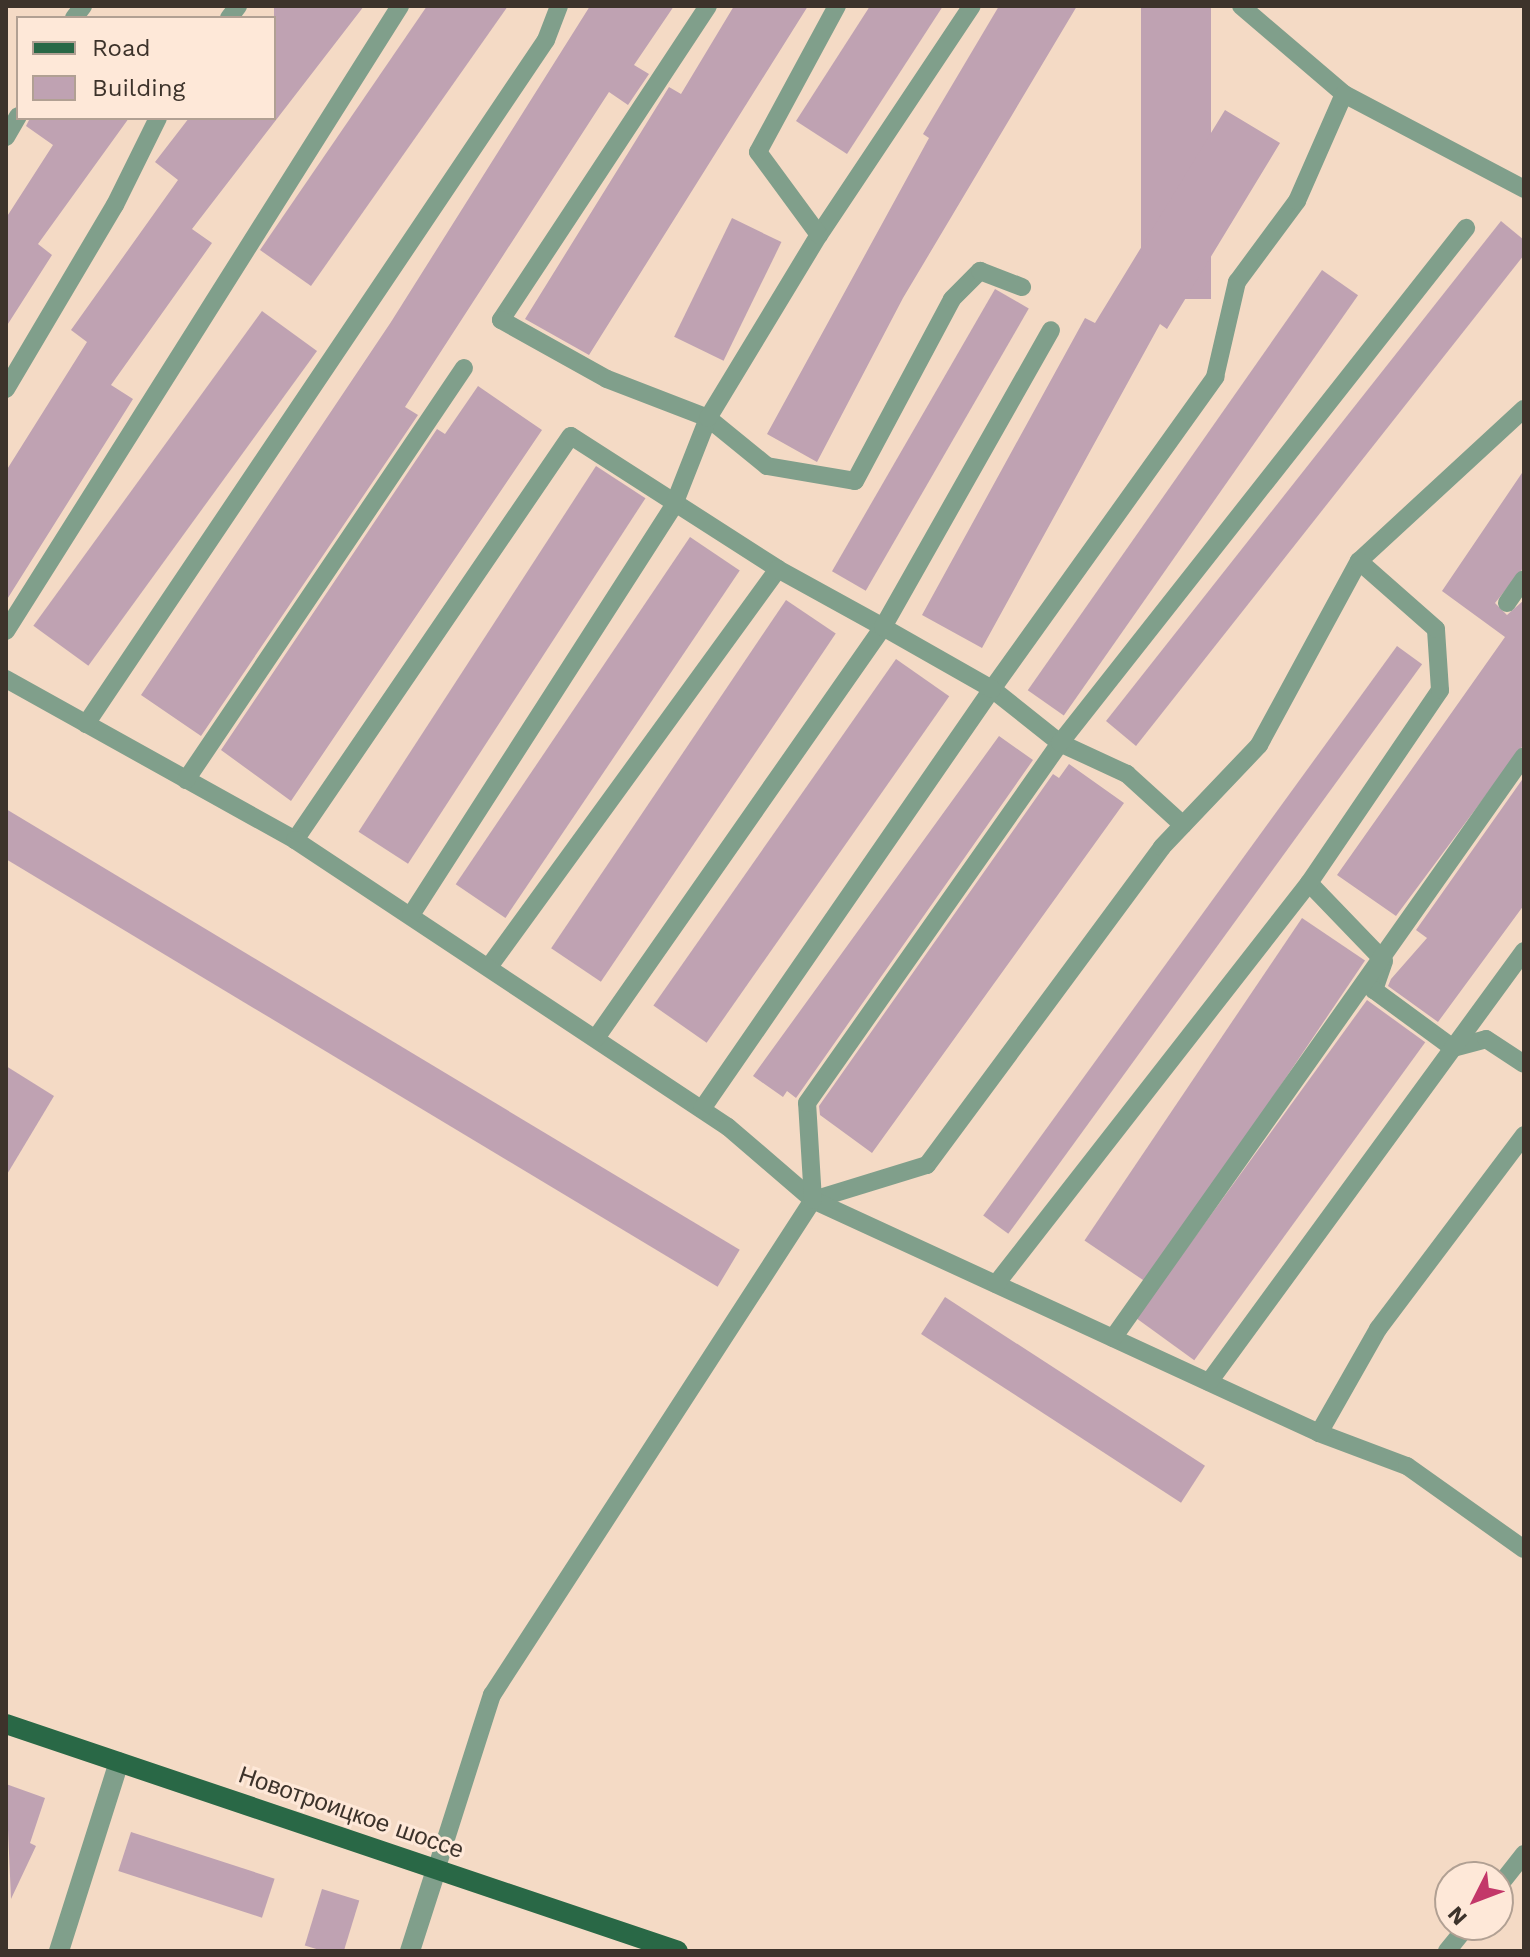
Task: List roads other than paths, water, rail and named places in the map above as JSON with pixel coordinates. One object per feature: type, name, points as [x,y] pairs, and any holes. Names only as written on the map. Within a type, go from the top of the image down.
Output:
[{"type":"main road","name":"Новотроицкое шоссе","points":[[6,1724],[678,1951]]},
{"type":"street","points":[[59,1951],[119,1762]]},
{"type":"street","points":[[410,1951],[436,1870]]},
{"type":"lane","points":[[6,631],[400,6]]},
{"type":"lane","points":[[86,724],[546,40],[559,6]]},
{"type":"lane","points":[[708,6],[501,320],[607,379],[708,418],[767,466],[855,481],[952,299],[980,271],[1022,287]]},
{"type":"lane","points":[[819,235],[758,152],[837,6]]},
{"type":"lane","points":[[411,915],[673,507],[708,418],[819,235],[972,6]]},
{"type":"lane","points":[[1241,6],[1344,94],[1524,189]]},
{"type":"lane","points":[[702,1109],[992,689],[1215,377],[1237,282],[1297,201],[1344,94]]},
{"type":"lane","points":[[6,137],[16,120]]},
{"type":"lane","points":[[6,389],[115,205],[157,120]]},
{"type":"lane","points":[[436,1870],[506,1670],[813,1200],[807,1103],[1060,743],[1466,228]]},
{"type":"lane","points":[[596,1038],[883,627],[1051,330]]},
{"type":"lane","points":[[186,780],[464,368]]},
{"type":"lane","points":[[813,1200],[927,1165],[1183,825],[1259,745],[1359,561],[1524,409]]},
{"type":"lane","points":[[295,840],[571,436],[673,507],[992,689],[1060,743],[1127,774],[1183,825]]},
{"type":"lane","points":[[996,1284],[1309,883],[1440,690],[1436,629],[1359,561]]},
{"type":"lane","points":[[489,967],[778,569]]},
{"type":"lane","points":[[1507,603],[1524,579]]},
{"type":"lane","points":[[6,679],[295,840],[702,1109],[813,1200],[1319,1433],[1407,1466],[1524,1549]]},
{"type":"lane","points":[[1113,1338],[1384,961],[1524,756]]},
{"type":"lane","points":[[1309,883],[1384,961]]},
{"type":"lane","points":[[1209,1382],[1524,951]]},
{"type":"lane","points":[[1384,961],[1374,990],[1453,1048]]},
{"type":"lane","points":[[1453,1048],[1486,1039],[1524,1064]]},
{"type":"lane","points":[[1319,1433],[1378,1329],[1524,1135]]}]
